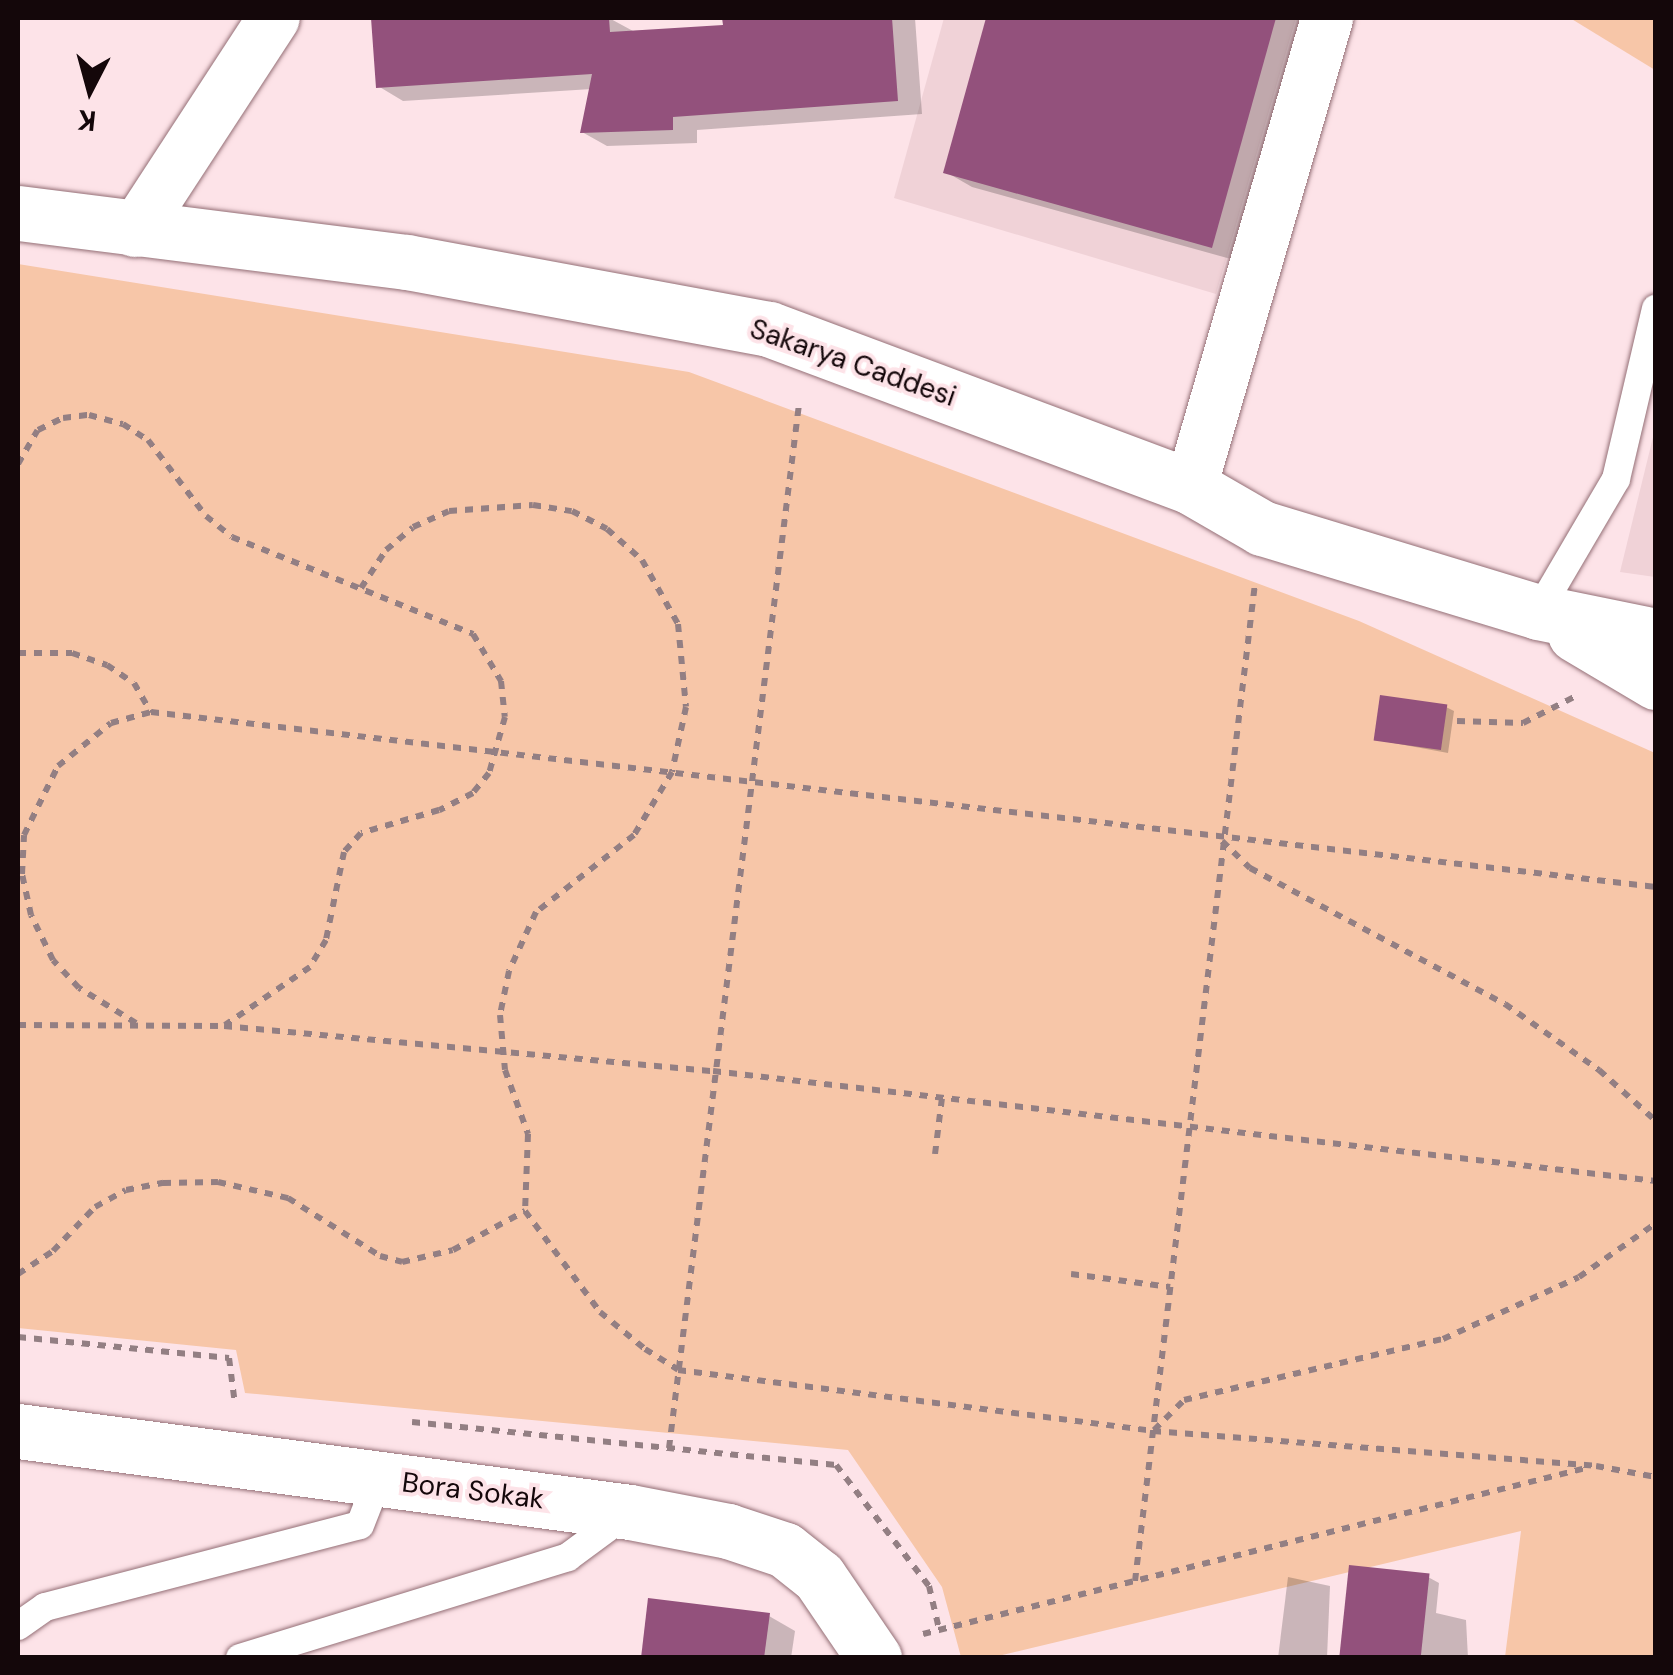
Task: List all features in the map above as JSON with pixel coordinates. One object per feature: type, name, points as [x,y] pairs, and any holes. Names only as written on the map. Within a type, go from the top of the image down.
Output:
[{"type":"main road","name":"Sakarya Caddesi","points":[[18,212],[135,231],[407,262],[769,329],[1191,486],[1262,528],[1538,612],[1656,636]]},
{"type":"main road","name":"Sakarya Caddesi","points":[[1538,612],[1656,682]]},
{"type":"main road","name":"Bora Sokak","points":[[18,1431],[630,1512],[785,1550],[841,1600],[873,1653]]},
{"type":"street","points":[[135,231],[274,18]]},
{"type":"street","points":[[1191,486],[1327,18]]},
{"type":"lane","points":[[1538,612],[1616,480],[1656,309]]},
{"type":"lane","points":[[18,1626],[45,1607],[360,1525],[378,1479]]},
{"type":"lane","points":[[240,1658],[568,1557],[630,1512]]},
{"type":"path","points":[[669,1448],[799,405]]},
{"type":"path","points":[[18,464],[38,430],[63,418],[89,415],[123,424],[148,440],[206,516],[232,537],[473,634],[489,653],[505,716],[497,752],[473,793],[361,833],[344,852],[326,940],[310,966],[224,1026]]},
{"type":"path","points":[[361,588],[386,550],[413,527],[449,512],[532,504],[572,512],[606,529],[642,560],[678,624],[686,707],[672,772],[634,835],[555,891],[522,933],[500,1015],[501,1052],[528,1134],[526,1210],[600,1312],[678,1370],[1153,1431],[1596,1466],[1656,1476]]},
{"type":"path","points":[[1135,1581],[1221,840],[1262,528]]},
{"type":"path","points":[[18,653],[72,654],[107,666],[134,683],[150,712]]},
{"type":"path","points":[[1457,721],[1523,724],[1589,690]]},
{"type":"path","points":[[138,1024],[78,988],[53,960],[31,915],[22,874],[24,834],[58,766],[112,723],[150,712],[1221,840],[1656,887]]},
{"type":"path","points":[[1221,840],[1250,868],[1504,1004],[1599,1070],[1656,1122]]},
{"type":"path","points":[[18,1025],[224,1026],[713,1071],[1656,1182]]},
{"type":"path","points":[[935,1154],[942,1098]]},
{"type":"path","points":[[18,1274],[53,1251],[95,1207],[126,1190],[163,1183],[218,1182],[288,1198],[380,1256],[402,1262],[454,1250],[526,1210]]},
{"type":"path","points":[[1153,1431],[1184,1400],[1443,1338],[1580,1277],[1656,1223]]},
{"type":"path","points":[[1072,1274],[1170,1287]]},
{"type":"path","points":[[873,1653],[1135,1581],[1596,1466]]},
{"type":"shaded area","points":[[944,18],[1296,18],[1216,294],[894,198]]},
{"type":"shaded area","points":[[1570,18],[1655,18],[1655,70]]},
{"type":"shaded area","points":[[18,264],[689,372],[1359,621],[1655,753],[1655,1657],[1505,1657],[1521,1531],[994,1657],[961,1657],[942,1587],[848,1450],[245,1393],[236,1350],[18,1328]]},
{"type":"shaded area","points":[[1655,429],[1655,577],[1620,572]]},
{"type":"building","points":[[371,18],[609,18],[610,32],[723,25],[722,18],[892,18],[898,101],[673,117],[673,130],[580,133],[592,74],[376,88]]},
{"type":"building","points":[[986,18],[1276,18],[1212,248],[943,173]]},
{"type":"building","points":[[1380,695],[1447,704],[1441,750],[1374,741]]},
{"type":"building","points":[[1349,1565],[1430,1573],[1421,1658],[1339,1657]]},
{"type":"building","points":[[648,1598],[770,1613],[764,1658],[641,1658]]}]
